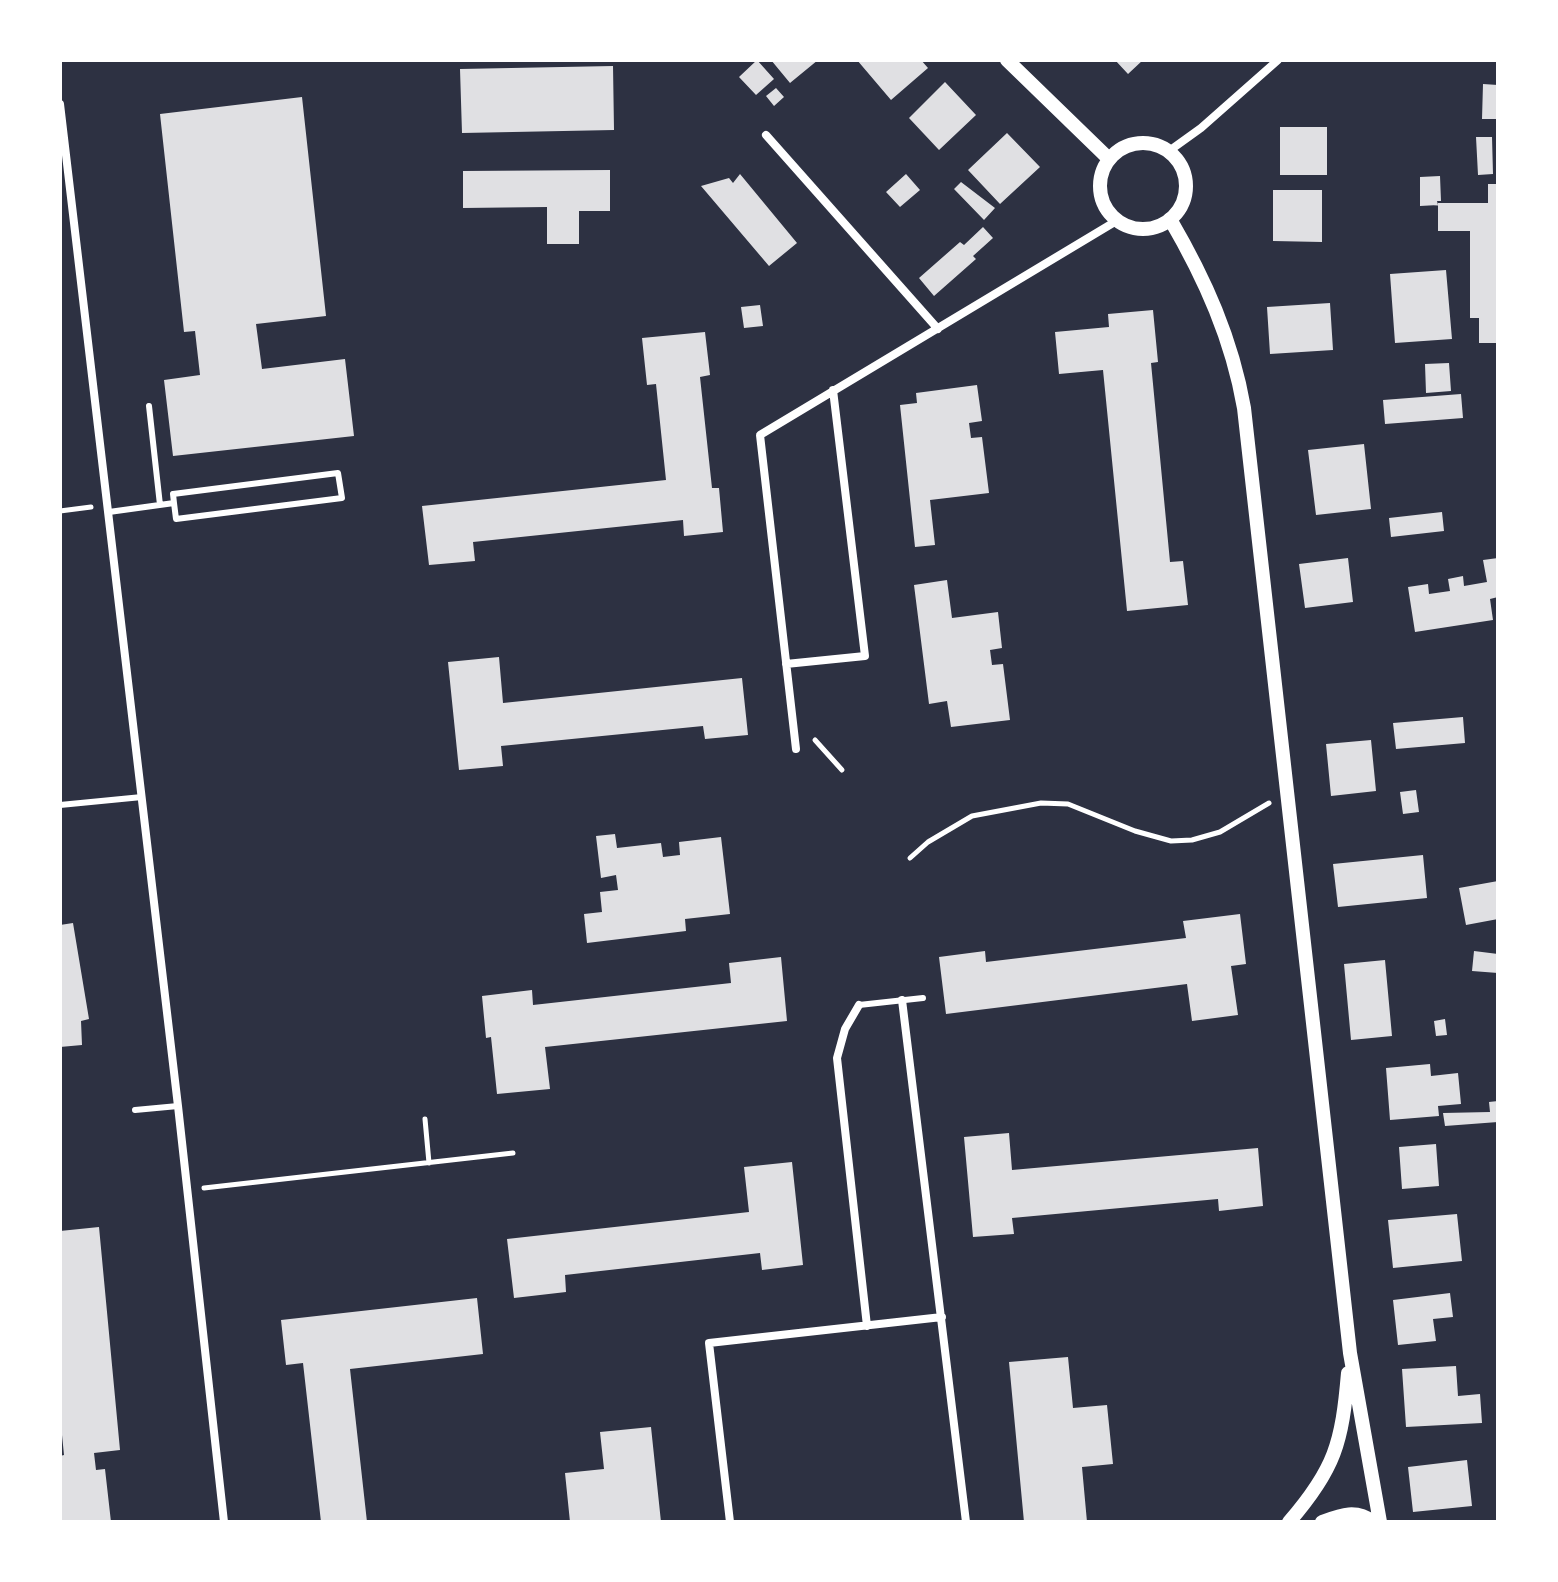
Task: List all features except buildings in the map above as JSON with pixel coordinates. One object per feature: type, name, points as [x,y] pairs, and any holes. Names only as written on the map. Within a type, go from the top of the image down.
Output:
[{"type":"street","points":[[1007,60],[1109,159]]},
{"type":"street","points":[[1169,151],[1201,128],[1278,60]]},
{"type":"street","points":[[60,104],[224,1522]]},
{"type":"street","points":[[766,135],[938,329]]},
{"type":"street","points":[[1139,143],[1153,144],[1169,151],[1183,170],[1186,183],[1180,209],[1158,226],[1144,229],[1130,227],[1118,220],[1109,212],[1100,188],[1109,159],[1126,146],[1139,143]]},
{"type":"street","points":[[1170,219],[1222,321],[1239,380],[1259,526],[1350,1353],[1380,1522]]},
{"type":"street","points":[[796,749],[760,435],[1118,220]]},
{"type":"street","points":[[786,664],[865,656],[833,390]]},
{"type":"street","points":[[902,1000],[966,1522]]},
{"type":"street","points":[[859,1005],[845,1029],[837,1058],[867,1326]]},
{"type":"street","points":[[730,1522],[709,1343],[942,1317]]},
{"type":"street","points":[[1289,1522],[1305,1504],[1332,1462],[1341,1429],[1350,1353]]},
{"type":"street","points":[[1322,1522],[1348,1513],[1365,1516],[1373,1522]]},
{"type":"lane","points":[[149,406],[160,505]]},
{"type":"lane","points":[[338,473],[342,498],[176,519],[174,503],[173,494],[338,473]]},
{"type":"lane","points":[[109,509],[174,503]]},
{"type":"lane","points":[[60,805],[142,797]]},
{"type":"lane","points":[[859,1005],[923,998]]},
{"type":"lane","points":[[135,1110],[178,1106]]},
{"type":"path","points":[[60,511],[109,509]]},
{"type":"path","points":[[795,735],[813,738],[842,770]]},
{"type":"path","points":[[910,858],[928,842],[972,816],[1041,803],[1068,804],[1135,831],[1171,841],[1192,840],[1220,832],[1287,792]]},
{"type":"path","points":[[425,1119],[429,1163]]},
{"type":"path","points":[[187,1190],[513,1153]]}]
